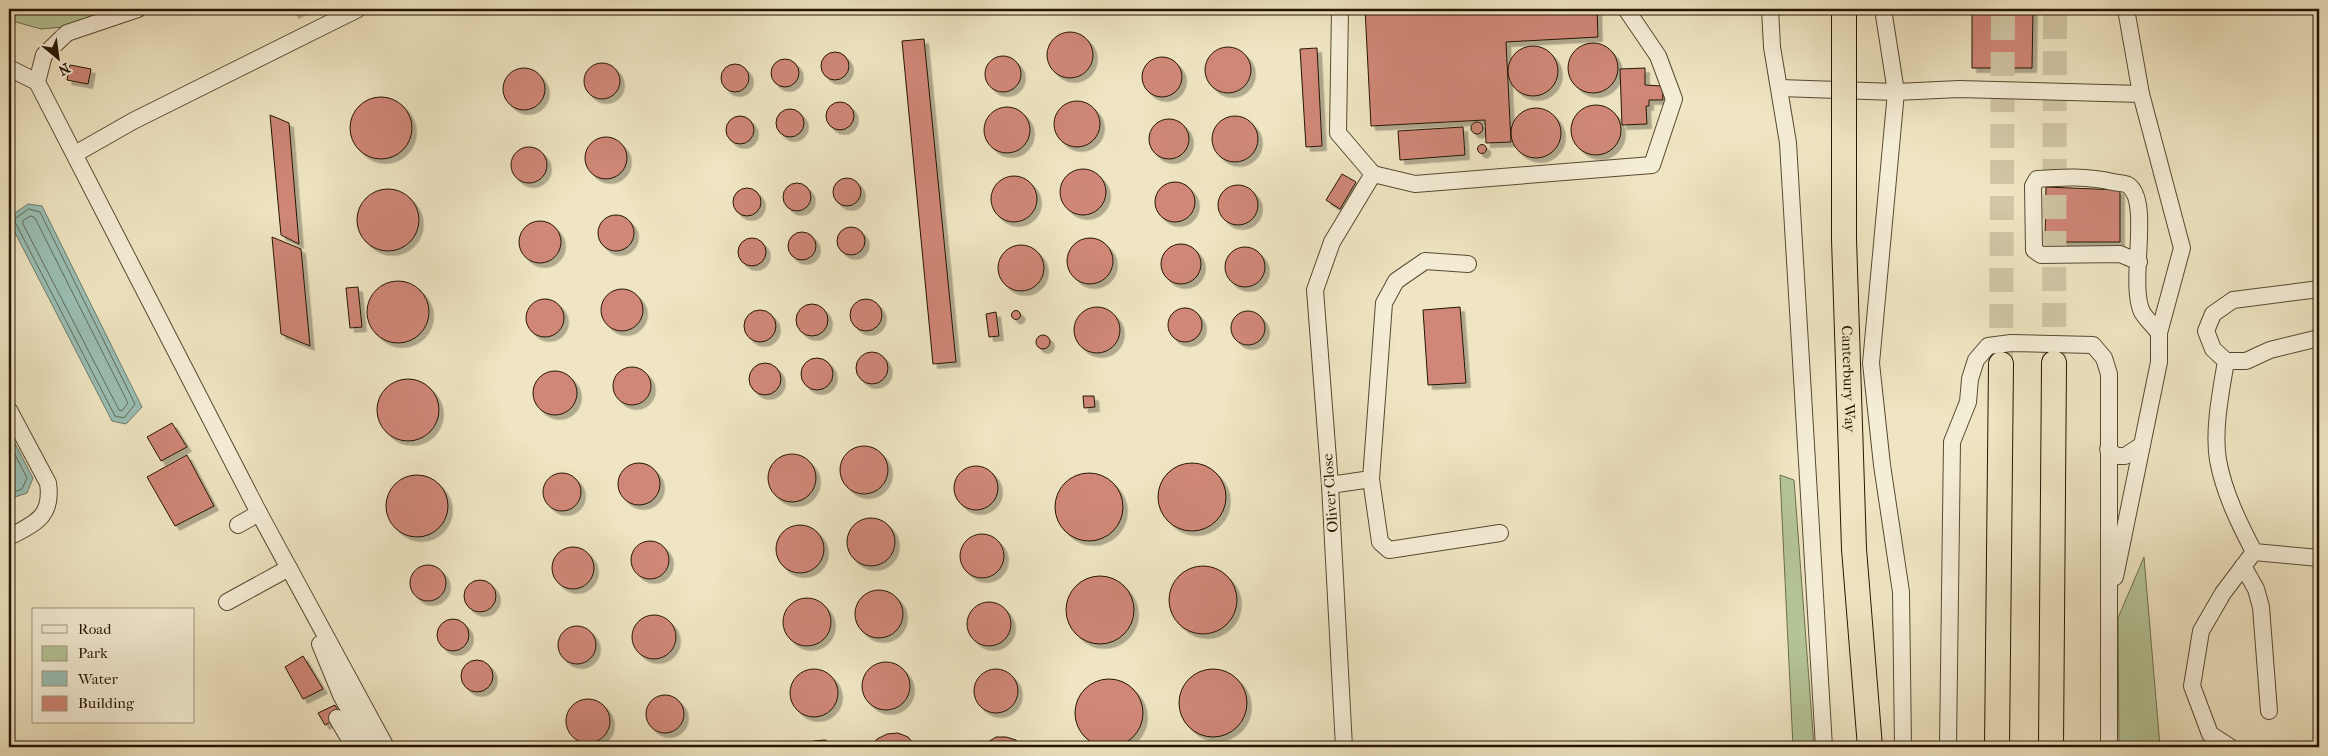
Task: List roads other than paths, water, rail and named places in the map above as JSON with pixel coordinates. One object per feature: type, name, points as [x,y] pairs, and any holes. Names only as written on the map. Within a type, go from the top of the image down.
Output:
[{"type":"highway","name":"Canterbury Way","points":[[1844,9],[1844,239],[1854,540],[1870,747]]},
{"type":"highway","points":[[2051,747],[2054,363]]},
{"type":"highway","points":[[1997,747],[2001,364]]},
{"type":"street","points":[[37,82],[44,56],[67,32],[138,9]]},
{"type":"street","points":[[75,154],[159,108],[358,9]]},
{"type":"street","points":[[1340,9],[1338,132],[1373,174],[1416,184],[1652,165],[1674,99],[1658,56],[1626,9]]},
{"type":"street","points":[[1770,9],[1772,47],[1788,144],[1824,747]]},
{"type":"street","points":[[1882,9],[1896,92],[1871,363],[1882,465],[1901,592],[1903,747]]},
{"type":"street","points":[[2108,611],[2159,362],[2159,333],[2182,248],[2141,94],[2126,9]]},
{"type":"street","points":[[9,68],[37,82],[313,615],[386,747]]},
{"type":"street","points":[[1780,88],[1896,92],[1959,90],[2141,94]]},
{"type":"street","name":"Oliver Close","points":[[1344,747],[1330,485],[1316,290],[1332,242],[1373,174]]},
{"type":"street","points":[[2139,262],[2120,254],[2041,255],[2034,250],[2033,186],[2037,179],[2090,177],[2128,185],[2137,196],[2140,214],[2137,236],[2139,262],[2136,279],[2142,311],[2159,333]]},
{"type":"street","points":[[1468,264],[1425,261],[1396,281],[1384,303],[1371,479],[1380,542],[1389,550],[1500,533]]},
{"type":"street","points":[[2319,289],[2233,300],[2213,314],[2206,331],[2213,349],[2226,361],[2246,360],[2270,350],[2319,338]]},
{"type":"street","points":[[1948,747],[1952,442],[1968,402],[1970,380],[1976,360],[1988,346],[2010,342],[2093,345],[2104,358],[2108,374],[2109,747]]},
{"type":"street","points":[[2226,361],[2218,408],[2218,459],[2233,512],[2254,552]]},
{"type":"street","points":[[9,410],[48,482],[50,495],[48,506],[38,520],[9,538]]},
{"type":"street","points":[[2108,449],[2116,456],[2125,456],[2142,445]]},
{"type":"street","points":[[1330,485],[1371,479]]},
{"type":"street","points":[[238,525],[260,513]]},
{"type":"street","points":[[2254,552],[2319,558]]},
{"type":"street","points":[[2230,747],[2210,734],[2192,686],[2201,631],[2223,593],[2254,552]]},
{"type":"street","points":[[2243,566],[2256,589],[2260,607],[2270,711]]},
{"type":"street","points":[[227,602],[289,568]]},
{"type":"street","points":[[313,615],[319,644],[334,678],[370,747]]},
{"type":"street","points":[[337,718],[354,747]]},
{"type":"water","points":[[28,204],[42,206],[142,407],[126,424],[112,421],[9,221],[9,217]]},
{"type":"water","points":[[9,432],[33,478],[27,493],[15,497],[9,490]]},
{"type":"tunnel","points":[[2001,364],[2003,9]]},
{"type":"tunnel","points":[[2054,363],[2055,9]]}]
